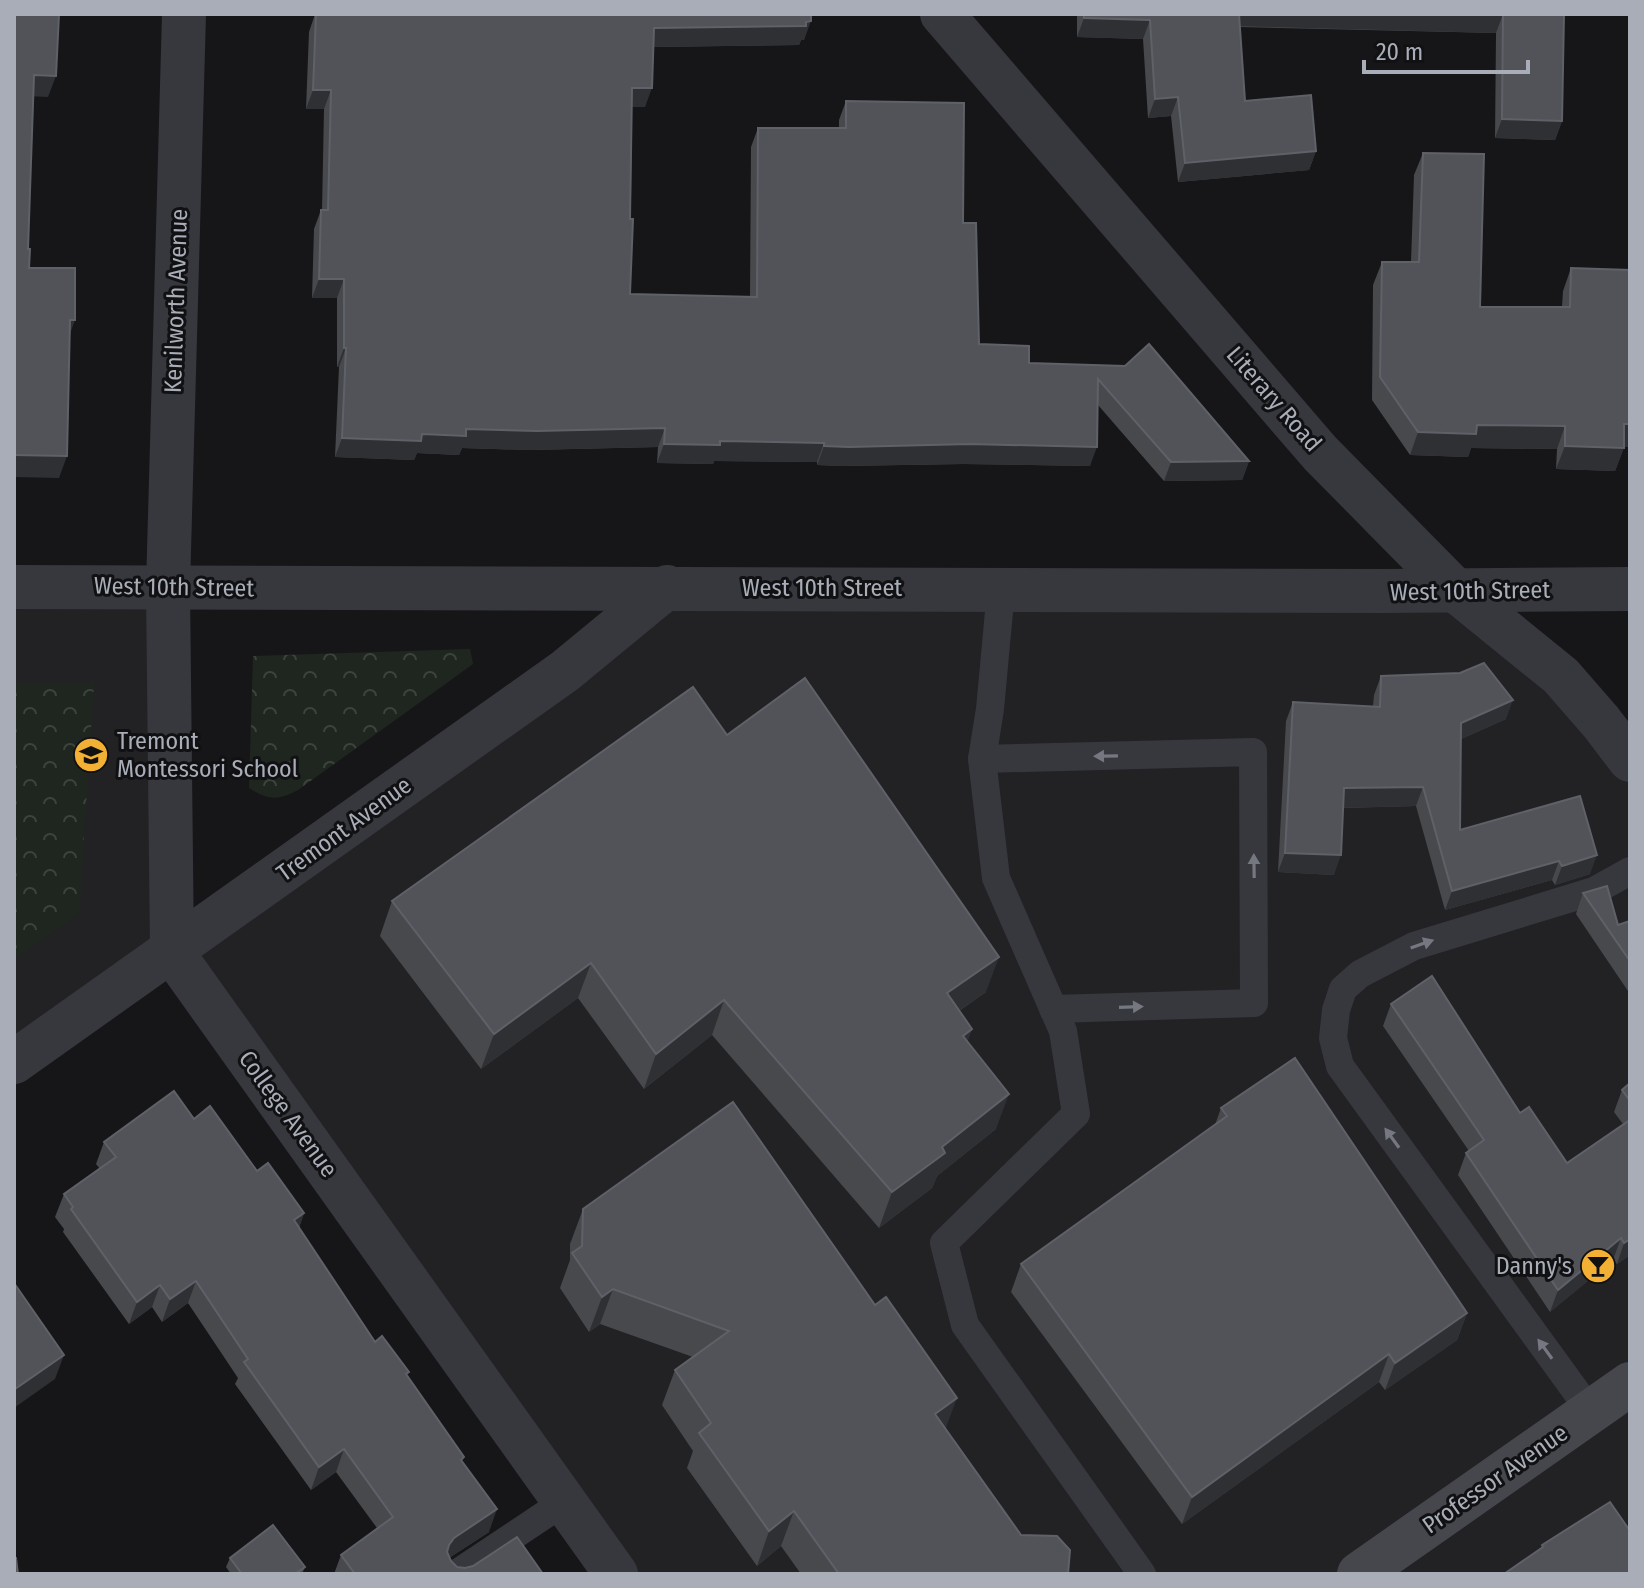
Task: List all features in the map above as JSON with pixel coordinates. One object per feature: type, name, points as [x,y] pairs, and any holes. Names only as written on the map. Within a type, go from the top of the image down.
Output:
[{"type":"street","name":"Kenilworth Avenue","points":[[168,587],[184,14]]},
{"type":"street","name":"Literary Road","points":[[942,14],[1320,453],[1455,590],[1561,676],[1630,760]]},
{"type":"street","name":"West 10th Street","points":[[14,587],[1630,589]]},
{"type":"street","points":[[168,587],[172,952]]},
{"type":"street","name":"Tremont Avenue","points":[[14,1062],[565,671],[667,587]]},
{"type":"street","name":"College Avenue","points":[[172,952],[616,1574]]},
{"type":"street","name":"Professor Avenue","points":[[1359,1574],[1630,1384]]},
{"type":"lane","points":[[1001,590],[982,759],[996,878],[1063,1031],[1076,1114],[944,1243],[965,1325],[1142,1574]]},
{"type":"lane","points":[[982,759],[1253,752],[1254,1003],[1053,1009]]},
{"type":"lane","points":[[1591,1412],[1340,1066],[1333,1038],[1336,1010],[1343,989],[1360,974],[1414,946],[1594,891],[1630,871]]},
{"type":"lane","points":[[456,1574],[564,1502]]},
{"type":"shaded area","points":[[14,587],[168,587],[172,951],[667,587],[1455,590],[1630,760],[1630,1574],[616,1574],[172,952],[14,1062]]},
{"type":"green space","points":[[470,649],[473,664],[298,790],[273,798],[249,788],[253,656]]},
{"type":"green space","points":[[94,683],[79,913],[14,959],[14,684]]},
{"type":"building","points":[[14,14],[59,14],[56,76],[34,75],[28,249],[29,268],[75,268],[75,320],[70,320],[67,456],[14,455]]},
{"type":"building","points":[[316,14],[811,14],[811,21],[806,22],[806,26],[654,28],[652,88],[632,88],[630,294],[757,297],[758,128],[846,128],[846,101],[964,103],[963,223],[976,223],[979,344],[1029,346],[1029,363],[1125,366],[1149,344],[1249,461],[1171,462],[1098,379],[1097,447],[970,444],[849,447],[824,446],[824,443],[720,441],[720,445],[664,444],[665,428],[466,429],[466,436],[422,434],[421,441],[342,438],[346,348],[344,279],[319,279],[321,210],[328,210],[331,90],[313,90]]},
{"type":"building","points":[[1084,14],[1239,14],[1245,101],[1311,95],[1316,151],[1185,163],[1178,97],[1155,99],[1150,20],[1084,18]]},
{"type":"building","points":[[1503,14],[1564,14],[1562,121],[1502,119]]},
{"type":"building","points":[[1423,153],[1484,154],[1480,307],[1570,307],[1571,268],[1630,270],[1630,424],[1624,424],[1624,448],[1565,446],[1565,426],[1477,425],[1476,434],[1418,432],[1380,377],[1382,262],[1419,262]]},
{"type":"building","points":[[1484,663],[1513,700],[1461,723],[1460,830],[1580,796],[1597,855],[1562,866],[1559,861],[1452,891],[1423,787],[1344,788],[1341,855],[1285,853],[1293,702],[1380,707],[1381,676],[1460,673]]},
{"type":"building","points":[[805,678],[999,957],[947,993],[972,1029],[963,1036],[1009,1094],[942,1147],[945,1153],[892,1192],[724,1000],[656,1054],[591,963],[494,1034],[392,901],[693,687],[727,735]]},
{"type":"building","points":[[1607,886],[1618,925],[1630,921],[1630,961],[1583,893]]},
{"type":"building","points":[[1432,976],[1520,1113],[1529,1107],[1567,1163],[1630,1120],[1630,1239],[1624,1243],[1621,1238],[1558,1290],[1466,1153],[1484,1140],[1391,1004]]},
{"type":"building","points":[[1295,1058],[1467,1313],[1395,1363],[1389,1354],[1192,1497],[1021,1264],[1227,1116],[1221,1108]]},
{"type":"building","points":[[1630,1083],[1630,1101],[1622,1090]]},
{"type":"building","points":[[174,1091],[194,1119],[210,1106],[257,1171],[268,1163],[304,1213],[294,1220],[375,1342],[382,1336],[409,1372],[406,1374],[464,1457],[461,1460],[497,1509],[454,1538],[447,1552],[451,1561],[457,1567],[473,1566],[517,1537],[543,1574],[355,1574],[341,1555],[393,1517],[344,1449],[319,1467],[244,1362],[248,1359],[196,1281],[170,1299],[160,1285],[137,1302],[71,1209],[73,1207],[64,1194],[116,1157],[104,1142]]},
{"type":"building","points":[[733,1102],[875,1305],[886,1297],[957,1398],[935,1414],[1021,1535],[1057,1536],[1070,1550],[1068,1574],[839,1574],[794,1511],[769,1531],[699,1433],[711,1423],[675,1370],[729,1331],[613,1289],[602,1297],[572,1253],[582,1246],[583,1209]]},
{"type":"building","points":[[14,1283],[64,1355],[15,1389],[14,1387]]},
{"type":"building","points":[[1610,1502],[1630,1531],[1630,1574],[1504,1574],[1542,1545]]},
{"type":"building","points":[[273,1525],[305,1567],[295,1574],[242,1574],[230,1558]]},
{"type":"building","points":[[16,1558],[18,1574],[14,1574]]},
{"type":"place","name":"Tremont Montessori School","points":[[91,755]]},
{"type":"place","name":"Danny's","points":[[1598,1266]]}]
